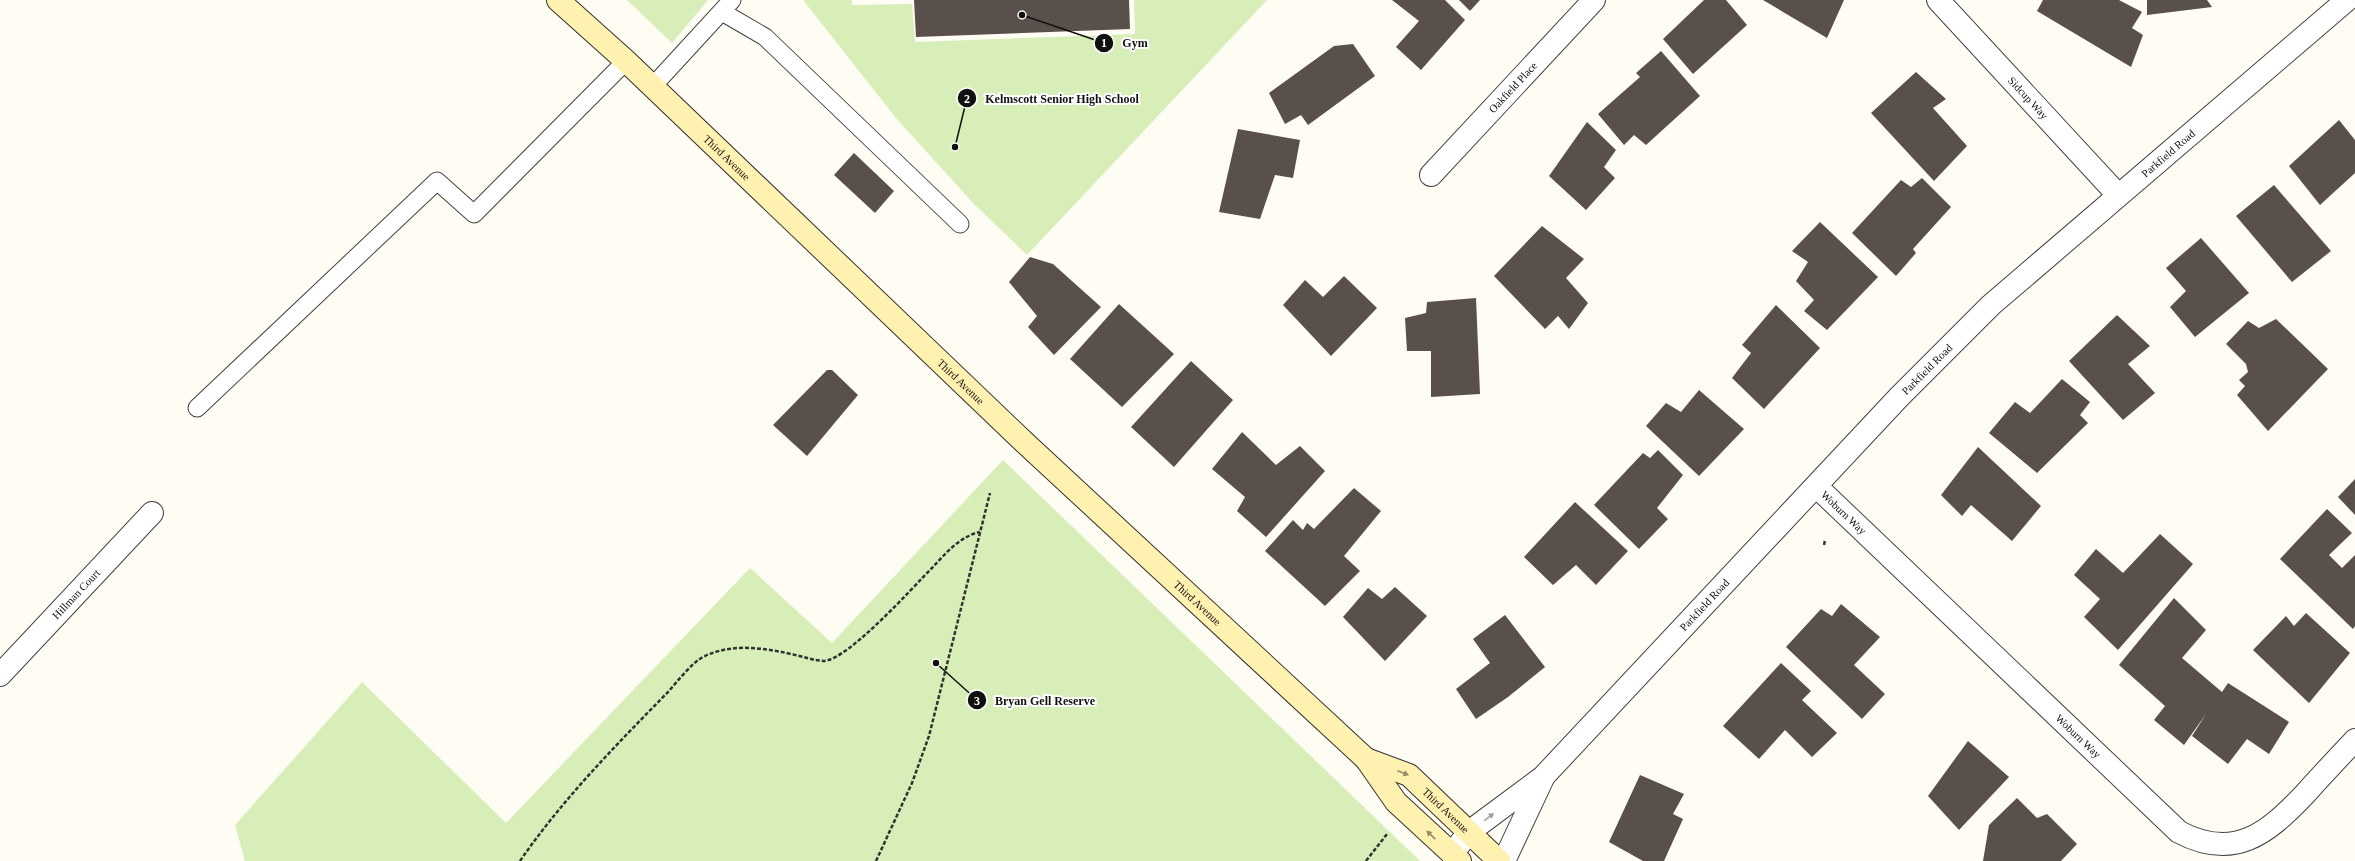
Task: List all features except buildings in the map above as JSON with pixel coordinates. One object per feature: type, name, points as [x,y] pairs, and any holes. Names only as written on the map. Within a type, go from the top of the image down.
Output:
[{"type":"main road","name":"Third Avenue","points":[[558,0],[653,86],[1024,442],[1366,759],[1396,802],[1456,857]]},
{"type":"main road","name":"Third Avenue","points":[[1366,759],[1409,775],[1499,861]]},
{"type":"street","name":"Oakfield Place","points":[[1431,175],[1594,0]]},
{"type":"street","name":"Sidcup Way","points":[[1938,0],[2118,195]]},
{"type":"street","name":"Parkfield Road","points":[[1456,857],[1469,832],[1543,777],[1763,542],[1817,487],[1899,397],[1991,305],[2347,0]]},
{"type":"street","name":"Woburn Way","points":[[1817,487],[2179,832],[2192,840],[2206,845],[2220,846],[2248,842],[2260,835],[2280,820],[2355,740]]},
{"type":"street","name":"Hillman Court","points":[[0,675],[152,513]]},
{"type":"street","name":"Parkfield Road","points":[[1504,861],[1543,777]]},
{"type":"lane","points":[[653,86],[727,6],[765,37],[960,224]]},
{"type":"lane","points":[[197,408],[437,181],[474,214],[626,61]]},
{"type":"path","points":[[876,861],[912,783],[929,736],[990,493]]},
{"type":"path","points":[[520,861],[534,840],[604,760],[703,656],[733,648],[757,648],[815,660],[824,661],[833,658],[846,651],[880,621],[946,554],[970,534],[980,532]]},
{"type":"path","points":[[1824,545],[1825,540]]},
{"type":"path","points":[[1366,861],[1389,832]]},
{"type":"green space","points":[[627,0],[708,0],[672,43]]},
{"type":"green space","points":[[803,0],[852,0],[852,5],[912,4],[915,42],[1135,34],[1134,0],[1267,0],[1027,255],[973,203],[896,118]]},
{"type":"green space","points":[[1003,460],[1420,861],[245,861],[235,825],[362,682],[506,823],[750,568],[832,643]]},
{"type":"place","name":"Gym","points":[[1022,15]]},
{"type":"place","name":"Kelmscott Senior High School","points":[[955,147]]},
{"type":"place","name":"Bryan Gell Reserve","points":[[936,663]]}]
